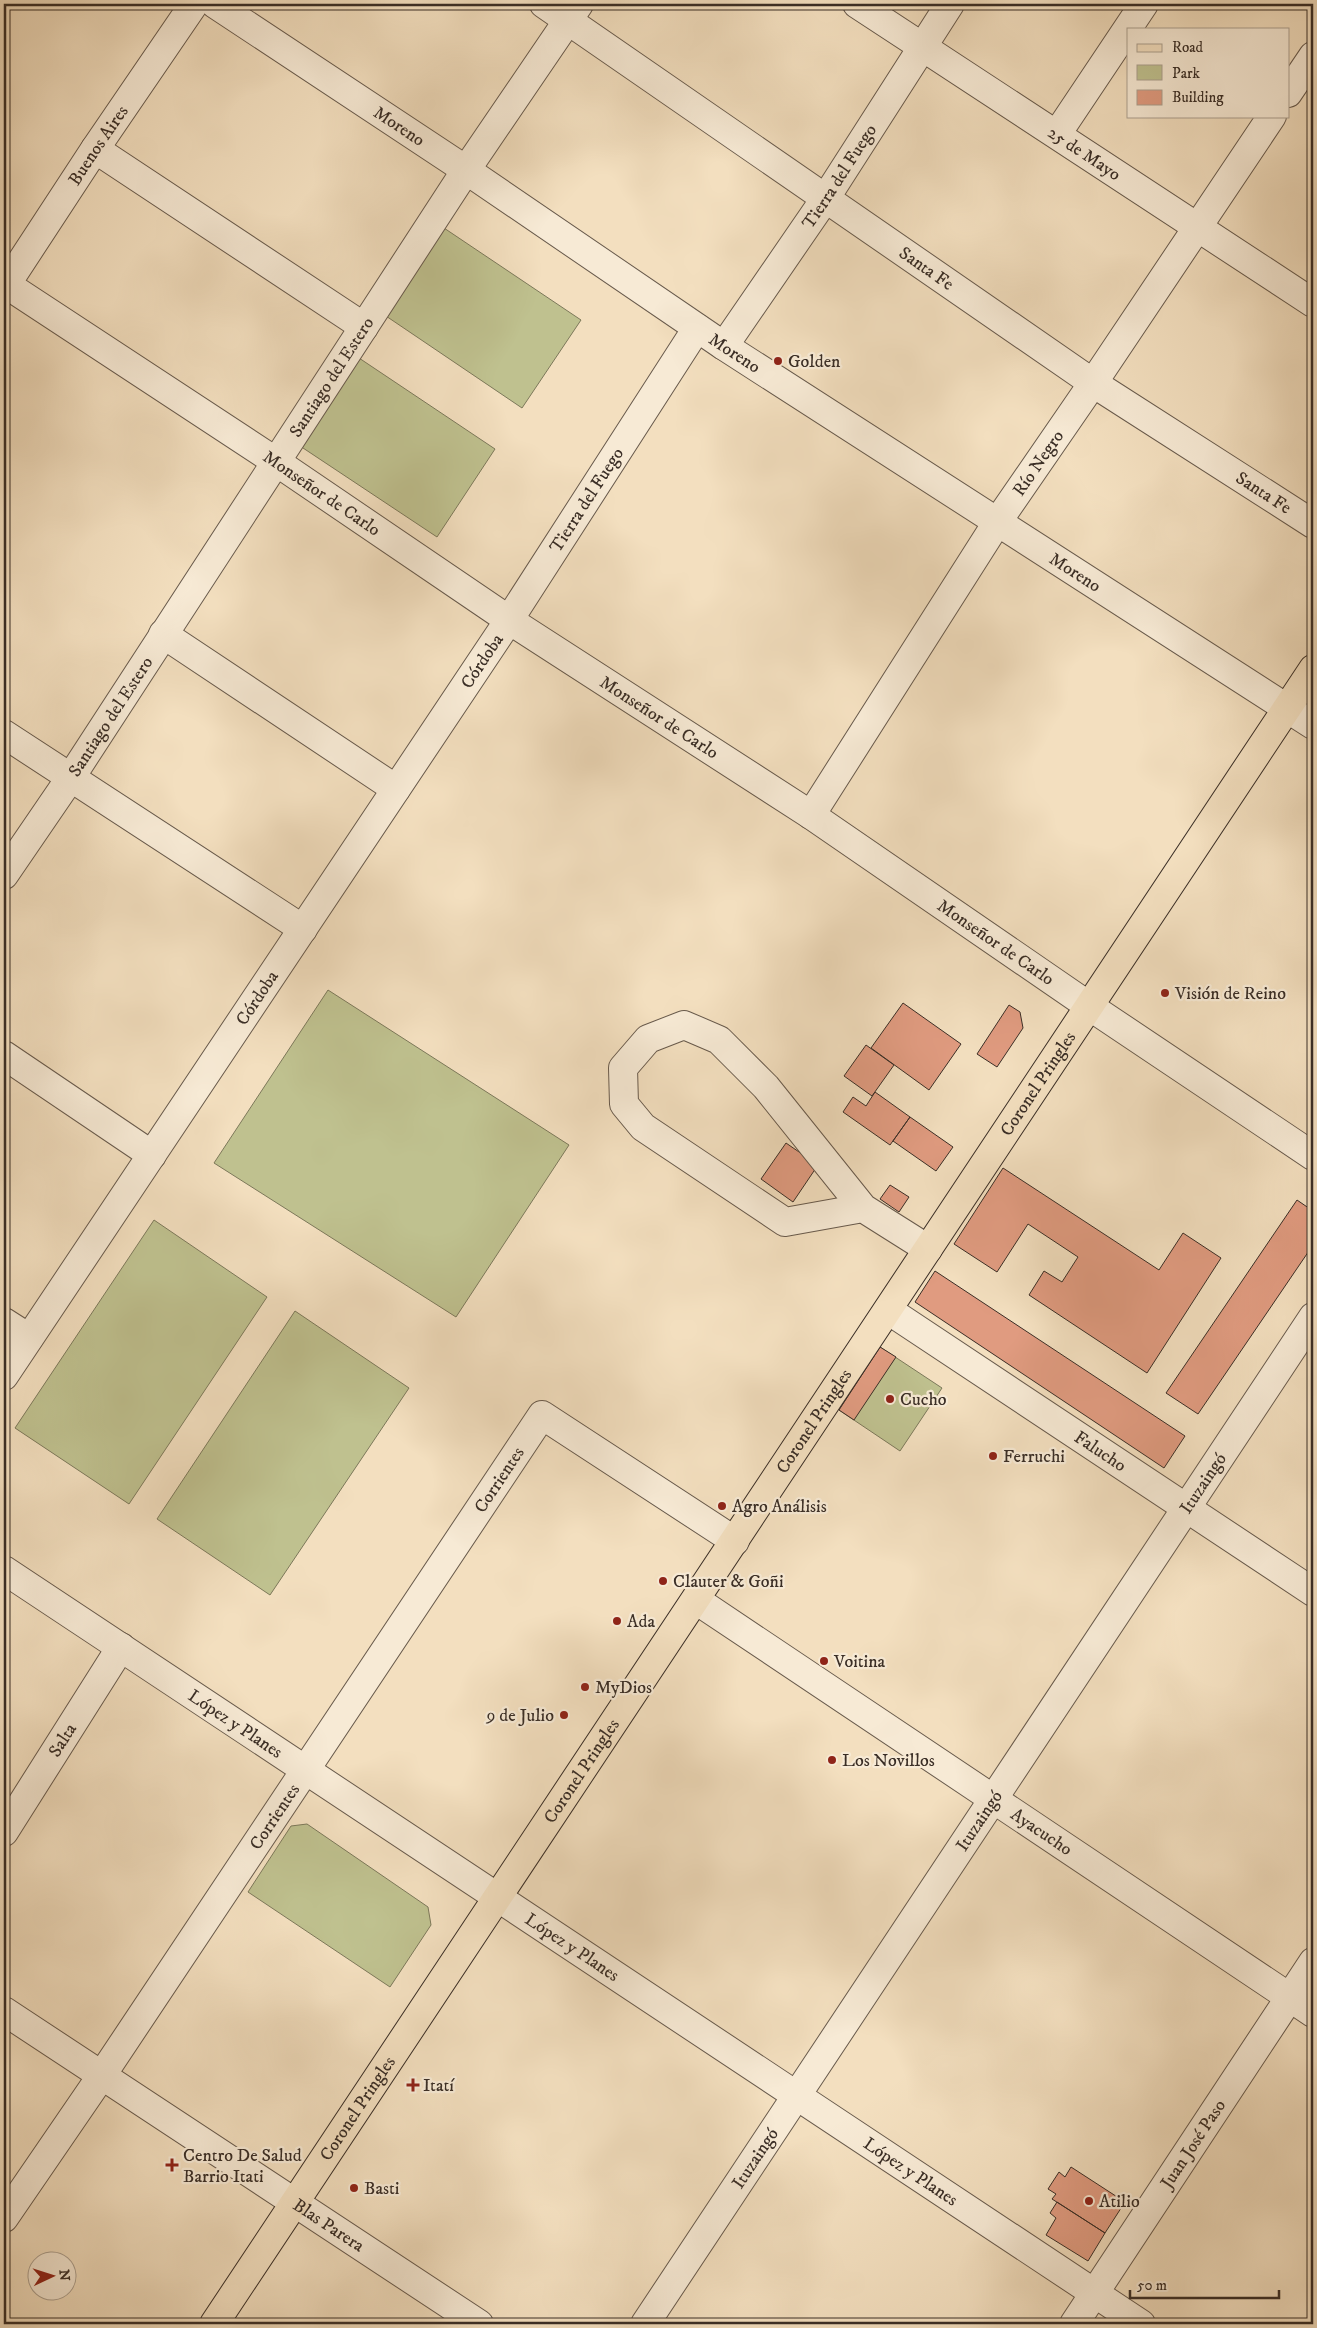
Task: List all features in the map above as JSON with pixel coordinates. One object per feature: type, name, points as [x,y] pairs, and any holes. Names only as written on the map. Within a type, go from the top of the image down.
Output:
[{"type":"main road","name":"Coronel Pringles","points":[[214,2324],[1313,669]]},
{"type":"street","name":"Buenos Aires","points":[[5,285],[194,4]]},
{"type":"street","name":"Moreno","points":[[215,4],[466,170],[724,346],[998,520],[1313,725]]},
{"type":"street","name":"Santa Fe","points":[[544,4],[574,12],[824,199],[1093,383],[1313,524]]},
{"type":"street","name":"25 de Mayo","points":[[857,4],[1313,303]]},
{"type":"street","name":"Tierra del Fuego","points":[[724,346],[824,199],[950,4]]},
{"type":"street","points":[[1128,28],[1144,4]]},
{"type":"street","name":"Santiago del Estero","points":[[4,875],[71,777],[466,170],[574,12]]},
{"type":"street","points":[[1057,134],[1127,29]]},
{"type":"street","points":[[1290,89],[1313,56]]},
{"type":"street","name":"Río Negro","points":[[811,814],[998,520],[1093,383],[1271,118]]},
{"type":"street","points":[[95,149],[364,327]]},
{"type":"street","name":"Monseñor de Carlo","points":[[5,285],[275,461],[509,620],[811,814],[1089,1006],[1313,1156]]},
{"type":"street","name":"Tierra del Fuego","points":[[509,620],[697,328]]},
{"type":"street","name":"Córdoba","points":[[4,1376],[509,620]]},
{"type":"street","points":[[163,634],[396,789]]},
{"type":"street","points":[[4,734],[303,929]]},
{"type":"street","points":[[863,1208],[786,1222],[643,1127],[624,1104],[623,1068],[648,1039],[684,1025],[719,1040],[766,1086],[863,1208],[928,1249]]},
{"type":"street","points":[[4,1054],[152,1155]]},
{"type":"street","name":"Falucho","points":[[888,1310],[1313,1592]]},
{"type":"street","name":"Ituzaingó","points":[[645,2324],[1313,1317]]},
{"type":"street","points":[[4,1322],[29,1338]]},
{"type":"street","name":"Corrientes","points":[[4,2218],[102,2075],[304,1769],[542,1415],[735,1541]]},
{"type":"street","name":"López y Planes","points":[[4,1570],[1141,2324]]},
{"type":"street","name":"Ayacucho","points":[[696,1600],[1313,2013]]},
{"type":"street","name":"Salta","points":[[4,1832],[121,1647]]},
{"type":"street","name":"Juan José Paso","points":[[1074,2324],[1313,1962]]},
{"type":"street","name":"Blas Parera","points":[[4,2011],[479,2324]]},
{"type":"green space","points":[[441,226],[581,320],[522,408],[383,314]]},
{"type":"green space","points":[[356,356],[495,449],[437,537],[297,444]]},
{"type":"green space","points":[[328,990],[569,1145],[456,1317],[214,1163]]},
{"type":"green space","points":[[154,1220],[267,1297],[129,1504],[15,1428]]},
{"type":"green space","points":[[295,1311],[409,1388],[270,1595],[157,1519]]},
{"type":"green space","name":"Cucho","points":[[880,1347],[942,1388],[900,1451],[839,1410]]},
{"type":"green space","points":[[307,1824],[428,1907],[431,1925],[390,1987],[248,1892],[291,1826]]},
{"type":"building","points":[[903,1003],[961,1044],[929,1090],[871,1048]]},
{"type":"building","points":[[1009,1005],[1020,1012],[1023,1028],[997,1067],[977,1054]]},
{"type":"building","points":[[866,1045],[894,1065],[872,1096],[844,1076]]},
{"type":"building","points":[[875,1092],[910,1117],[890,1145],[843,1112],[853,1097],[866,1106]]},
{"type":"building","points":[[910,1117],[953,1147],[936,1171],[893,1141]]},
{"type":"building","points":[[786,1143],[818,1165],[793,1202],[761,1179]]},
{"type":"building","points":[[1003,1168],[1159,1270],[1183,1233],[1221,1258],[1147,1373],[1029,1295],[1044,1271],[1062,1282],[1078,1257],[1028,1224],[997,1272],[954,1244]]},
{"type":"building","points":[[890,1185],[909,1197],[899,1212],[880,1199]]},
{"type":"building","points":[[1297,1200],[1313,1211],[1313,1245],[1198,1414],[1166,1393]]},
{"type":"building","points":[[935,1271],[1185,1436],[1164,1468],[915,1302]]},
{"type":"building","points":[[880,1347],[896,1357],[854,1420],[839,1410]]},
{"type":"building","name":"Atilio","points":[[1071,2167],[1125,2202],[1105,2233],[1052,2199],[1056,2194],[1048,2189],[1059,2172],[1065,2177]]},
{"type":"building","points":[[1057,2202],[1105,2233],[1088,2261],[1046,2235],[1056,2218],[1050,2213]]},
{"type":"place","name":"Golden","points":[[778,361]]},
{"type":"place","name":"Visión de Reino","points":[[1165,993]]},
{"type":"place","name":"Cucho","points":[[890,1399]]},
{"type":"place","name":"Ferruchi","points":[[993,1456]]},
{"type":"place","name":"Agro Análisis","points":[[722,1506]]},
{"type":"place","name":"Clauter & Goñi","points":[[663,1581]]},
{"type":"place","name":"Ada","points":[[617,1621]]},
{"type":"place","name":"Voitina","points":[[824,1661]]},
{"type":"place","name":"MyDios","points":[[585,1687]]},
{"type":"place","name":"9 de Julio","points":[[564,1715]]},
{"type":"place","name":"Los Novillos","points":[[832,1760]]},
{"type":"place","name":"Itatí","points":[[413,2085]]},
{"type":"place","name":"Centro De Salud Barrio Itati","points":[[172,2165]]},
{"type":"place","name":"Basti","points":[[354,2188]]},
{"type":"place","name":"Atilio","points":[[1089,2201]]}]
